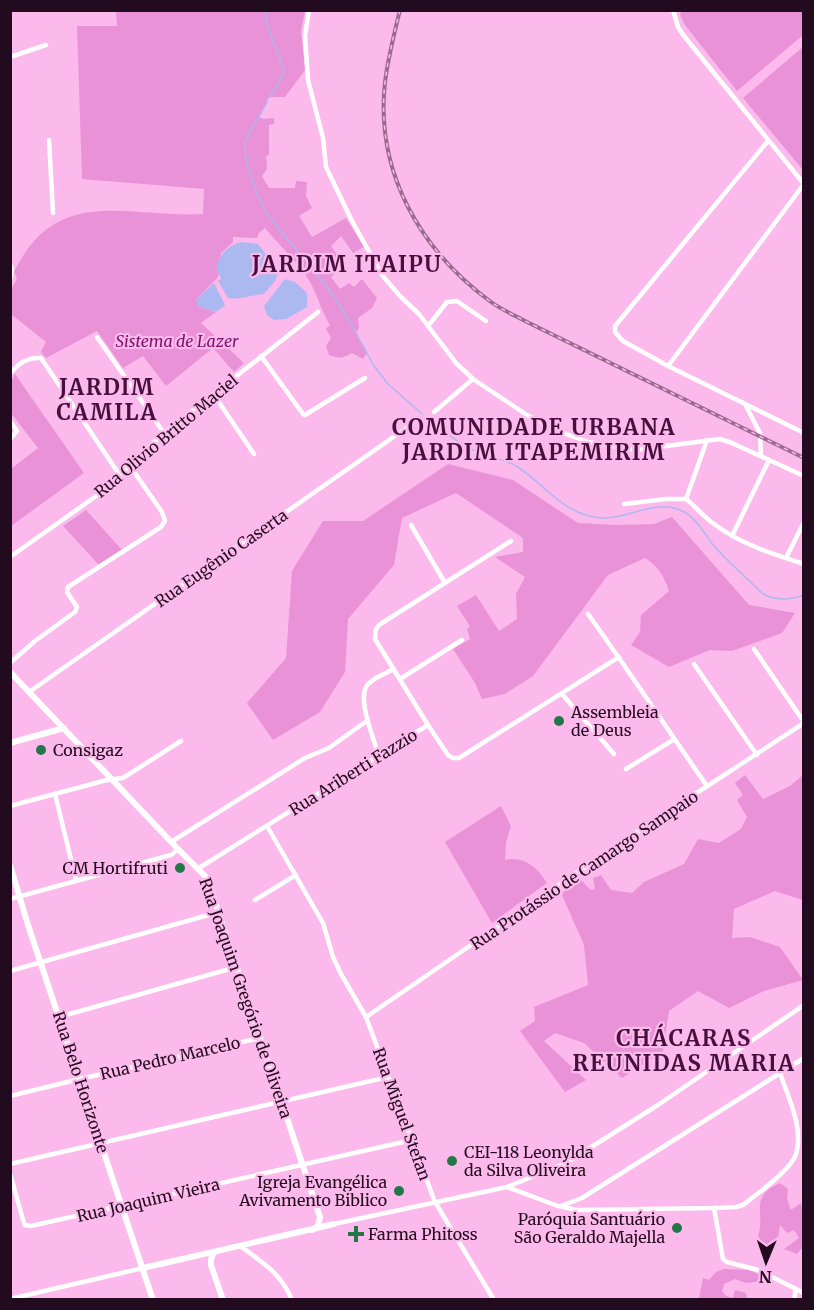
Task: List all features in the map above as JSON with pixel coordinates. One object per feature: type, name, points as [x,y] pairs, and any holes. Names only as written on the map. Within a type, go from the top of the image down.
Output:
[{"type":"street","points":[[309,10],[305,36],[308,80],[323,138],[326,167],[382,275],[419,314],[456,363],[473,379],[526,415],[588,442],[649,450],[707,440],[720,440],[732,443],[804,476]]},
{"type":"street","points":[[668,366],[804,184],[684,36],[678,27],[673,10]]},
{"type":"street","points":[[10,57],[46,45]]},
{"type":"street","points":[[49,140],[53,213]]},
{"type":"street","points":[[768,141],[615,326],[615,332],[623,340],[668,366],[804,433]]},
{"type":"street","points":[[10,281],[11,266]]},
{"type":"street","points":[[428,326],[451,300],[457,301],[486,321]]},
{"type":"street","name":"Rua Olivio Britto Maciel","points":[[11,557],[99,494],[164,433],[318,312]]},
{"type":"street","points":[[97,336],[164,433]]},
{"type":"street","points":[[261,356],[305,415],[365,378]]},
{"type":"street","points":[[10,374],[24,361],[33,357],[41,358],[119,474]]},
{"type":"street","points":[[434,411],[473,379]]},
{"type":"street","points":[[214,394],[254,454]]},
{"type":"street","points":[[746,406],[760,433],[761,456]]},
{"type":"street","points":[[10,422],[17,431],[10,439]]},
{"type":"street","name":"Rua Eugênio Caserta","points":[[29,692],[412,424]]},
{"type":"street","points":[[686,499],[707,440]]},
{"type":"street","points":[[732,536],[769,460]]},
{"type":"street","points":[[10,663],[35,640],[75,612],[77,607],[67,592],[68,587],[161,527],[165,521],[162,512],[130,466]]},
{"type":"street","points":[[624,504],[686,499],[712,523],[732,536],[758,549],[804,564]]},
{"type":"street","points":[[786,558],[804,522]]},
{"type":"street","points":[[411,525],[445,583]]},
{"type":"street","points":[[428,725],[375,639],[376,629],[511,541]]},
{"type":"street","points":[[588,614],[707,786]]},
{"type":"street","points":[[400,679],[462,640]]},
{"type":"street","points":[[754,649],[804,722]]},
{"type":"street","name":"Rua Ariberti Fazzio","points":[[199,868],[428,725],[448,755],[459,758],[619,657]]},
{"type":"street","points":[[694,664],[757,755]]},
{"type":"street","points":[[379,756],[368,720],[364,693],[371,681],[394,669]]},
{"type":"street","name":"Rua Joaquim Gregório de Oliveira","points":[[10,672],[207,878],[320,1217]]},
{"type":"street","points":[[562,694],[614,754]]},
{"type":"street","points":[[10,899],[171,855],[176,851],[174,845],[305,758],[329,748],[368,720]]},
{"type":"street","name":"Rua Protássio de Camargo Sampaio","points":[[366,1017],[636,832],[757,755],[804,722]]},
{"type":"street","points":[[10,743],[64,728]]},
{"type":"street","points":[[626,769],[673,740]]},
{"type":"street","points":[[10,806],[109,778],[123,778],[181,741]]},
{"type":"street","points":[[122,790],[123,778]]},
{"type":"street","points":[[55,794],[76,880]]},
{"type":"street","name":"Rua Miguel Stefan","points":[[267,826],[323,923],[341,975],[366,1017],[435,1202],[494,1299]]},
{"type":"street","name":"Rua Belo Horizonte","points":[[10,864],[153,1299]]},
{"type":"street","points":[[255,900],[296,875]]},
{"type":"street","points":[[10,971],[219,912]]},
{"type":"street","points":[[59,1017],[237,967]]},
{"type":"street","points":[[10,1299],[507,1186],[566,1163],[658,1105],[804,1005]]},
{"type":"street","name":"Rua Pedro Marcelo","points":[[10,1096],[260,1038]]},
{"type":"street","points":[[558,1206],[582,1198],[804,1058]]},
{"type":"street","points":[[780,1073],[797,1128],[797,1150],[794,1159]]},
{"type":"street","points":[[10,1164],[388,1077]]},
{"type":"street","name":"Rua Joaquim Vieira","points":[[10,1173],[23,1221],[31,1227],[412,1140]]},
{"type":"street","points":[[507,1186],[558,1206],[583,1211],[736,1207],[743,1205],[803,1153],[797,1150]]},
{"type":"street","points":[[582,1198],[583,1211]]},
{"type":"street","points":[[714,1208],[723,1259],[758,1270],[804,1293]]},
{"type":"street","points":[[312,1230],[318,1226],[320,1217],[334,1224]]},
{"type":"street","points":[[240,1246],[286,1284],[291,1299]]},
{"type":"street","points":[[214,1252],[211,1265],[223,1299]]},
{"type":"street","points":[[794,1299],[796,1290]]},
{"type":"green space","points":[[682,10],[803,11],[803,35],[737,91],[685,25],[680,15]]},
{"type":"green space","name":"Sistema de Lazer","points":[[116,11],[305,11],[301,31],[305,70],[285,97],[269,97],[259,117],[274,118],[274,124],[269,125],[267,169],[262,176],[269,188],[295,188],[296,181],[307,182],[306,196],[312,208],[299,216],[312,237],[346,218],[364,247],[353,253],[341,236],[331,246],[340,259],[329,266],[336,272],[331,277],[340,289],[349,283],[354,287],[362,279],[377,298],[372,308],[358,318],[359,328],[356,333],[367,353],[363,359],[352,353],[341,357],[329,355],[326,346],[331,338],[326,329],[330,325],[313,287],[300,268],[265,228],[257,238],[233,237],[233,242],[221,253],[218,277],[196,300],[199,307],[216,312],[201,323],[244,363],[234,372],[213,348],[166,386],[143,356],[123,368],[97,331],[46,358],[41,352],[46,342],[11,314],[11,291],[17,278],[14,272],[31,244],[51,226],[72,216],[121,211],[203,214],[204,189],[82,179],[77,26],[117,26]]},
{"type":"green space","points":[[803,47],[803,170],[743,98]]},
{"type":"green space","points":[[15,374],[84,473],[11,526],[11,469],[38,448],[11,413],[11,382]]},
{"type":"green space","points":[[448,464],[513,480],[578,523],[654,524],[672,517],[749,605],[795,613],[782,633],[732,651],[710,650],[669,667],[631,645],[640,632],[641,615],[669,591],[660,572],[645,558],[608,575],[533,676],[505,694],[482,699],[475,683],[453,649],[470,639],[467,629],[470,626],[457,606],[476,595],[499,631],[517,619],[516,594],[525,577],[495,557],[523,552],[523,538],[456,493],[402,518],[394,565],[348,619],[345,672],[320,712],[273,740],[247,703],[286,658],[292,571],[323,521],[363,521]]},
{"type":"green space","points":[[86,510],[122,550],[99,565],[63,526]]},
{"type":"green space","points":[[745,775],[763,799],[790,786],[803,775],[803,900],[775,891],[734,909],[732,938],[750,937],[780,947],[803,980],[764,991],[729,1008],[698,991],[669,1011],[663,1051],[622,1078],[584,1043],[555,1033],[544,1041],[586,1080],[565,1092],[520,1031],[535,1021],[534,1007],[588,985],[584,945],[562,895],[568,886],[581,880],[591,890],[595,889],[593,878],[601,875],[611,890],[632,893],[644,882],[684,864],[698,839],[719,843],[741,829],[747,817],[737,800],[743,795],[735,783]]},
{"type":"green space","points":[[501,806],[511,826],[506,842],[505,860],[518,859],[530,864],[547,883],[492,923],[445,842]]},
{"type":"green space","points":[[780,1183],[788,1189],[787,1199],[791,1210],[801,1203],[803,1247],[797,1254],[784,1249],[799,1238],[794,1230],[787,1233],[780,1225],[774,1250],[767,1250],[758,1236],[761,1200],[770,1188]]},
{"type":"green space","points":[[724,1269],[748,1270],[761,1275],[763,1281],[746,1283],[735,1279],[724,1284],[722,1291],[726,1296],[733,1298],[735,1290],[746,1293],[747,1299],[699,1299],[703,1278],[709,1280],[716,1272]]},
{"type":"water","points":[[241,242],[258,244],[279,271],[275,281],[264,294],[228,298],[218,281],[221,279],[216,267],[225,251]]},
{"type":"water","points":[[285,279],[295,282],[307,293],[307,307],[286,319],[274,320],[267,315],[264,306]]},
{"type":"water","points":[[214,283],[225,305],[216,312],[199,307],[196,300]]},
{"type":"waterway","points":[[266,10],[266,22],[284,71],[269,98]]},
{"type":"waterway","points":[[267,102],[248,135],[245,147],[251,177],[266,213],[328,288],[349,320],[374,366],[388,384],[422,414]]},
{"type":"waterway","points":[[432,422],[471,449],[516,466],[564,505],[575,511],[600,518],[610,518],[650,508],[670,507],[680,510],[695,521],[714,546],[763,594],[783,599],[804,595]]},
{"type":"railway","points":[[400,10],[385,82],[384,115],[387,147],[395,177],[408,206],[424,233],[443,258],[466,281],[504,310],[804,458]]},
{"type":"place","name":"Assembleia de Deus","points":[[559,721]]},
{"type":"place","name":"Consigaz","points":[[41,750]]},
{"type":"place","name":"CM Hortifruti","points":[[180,868]]},
{"type":"place","name":"CEI-118 Leonylda da Silva Oliveira","points":[[452,1161]]},
{"type":"place","name":"Igreja Evangélica Avivamento Biblico","points":[[399,1191]]},
{"type":"place","name":"Paróquia Santuário São Geraldo Majella","points":[[677,1228]]},
{"type":"place","name":"Farma Phitoss","points":[[356,1234]]},
{"type":"district","name":"JARDIM ITAIPU","points":[[347,264]]},
{"type":"district","name":"JARDIM CAMILA","points":[[107,400]]},
{"type":"district","name":"COMUNIDADE URBANA JARDIM ITAPEMIRIM","points":[[534,440]]},
{"type":"district","name":"CHÁCARAS REUNIDAS MARIA","points":[[684,1050]]}]
